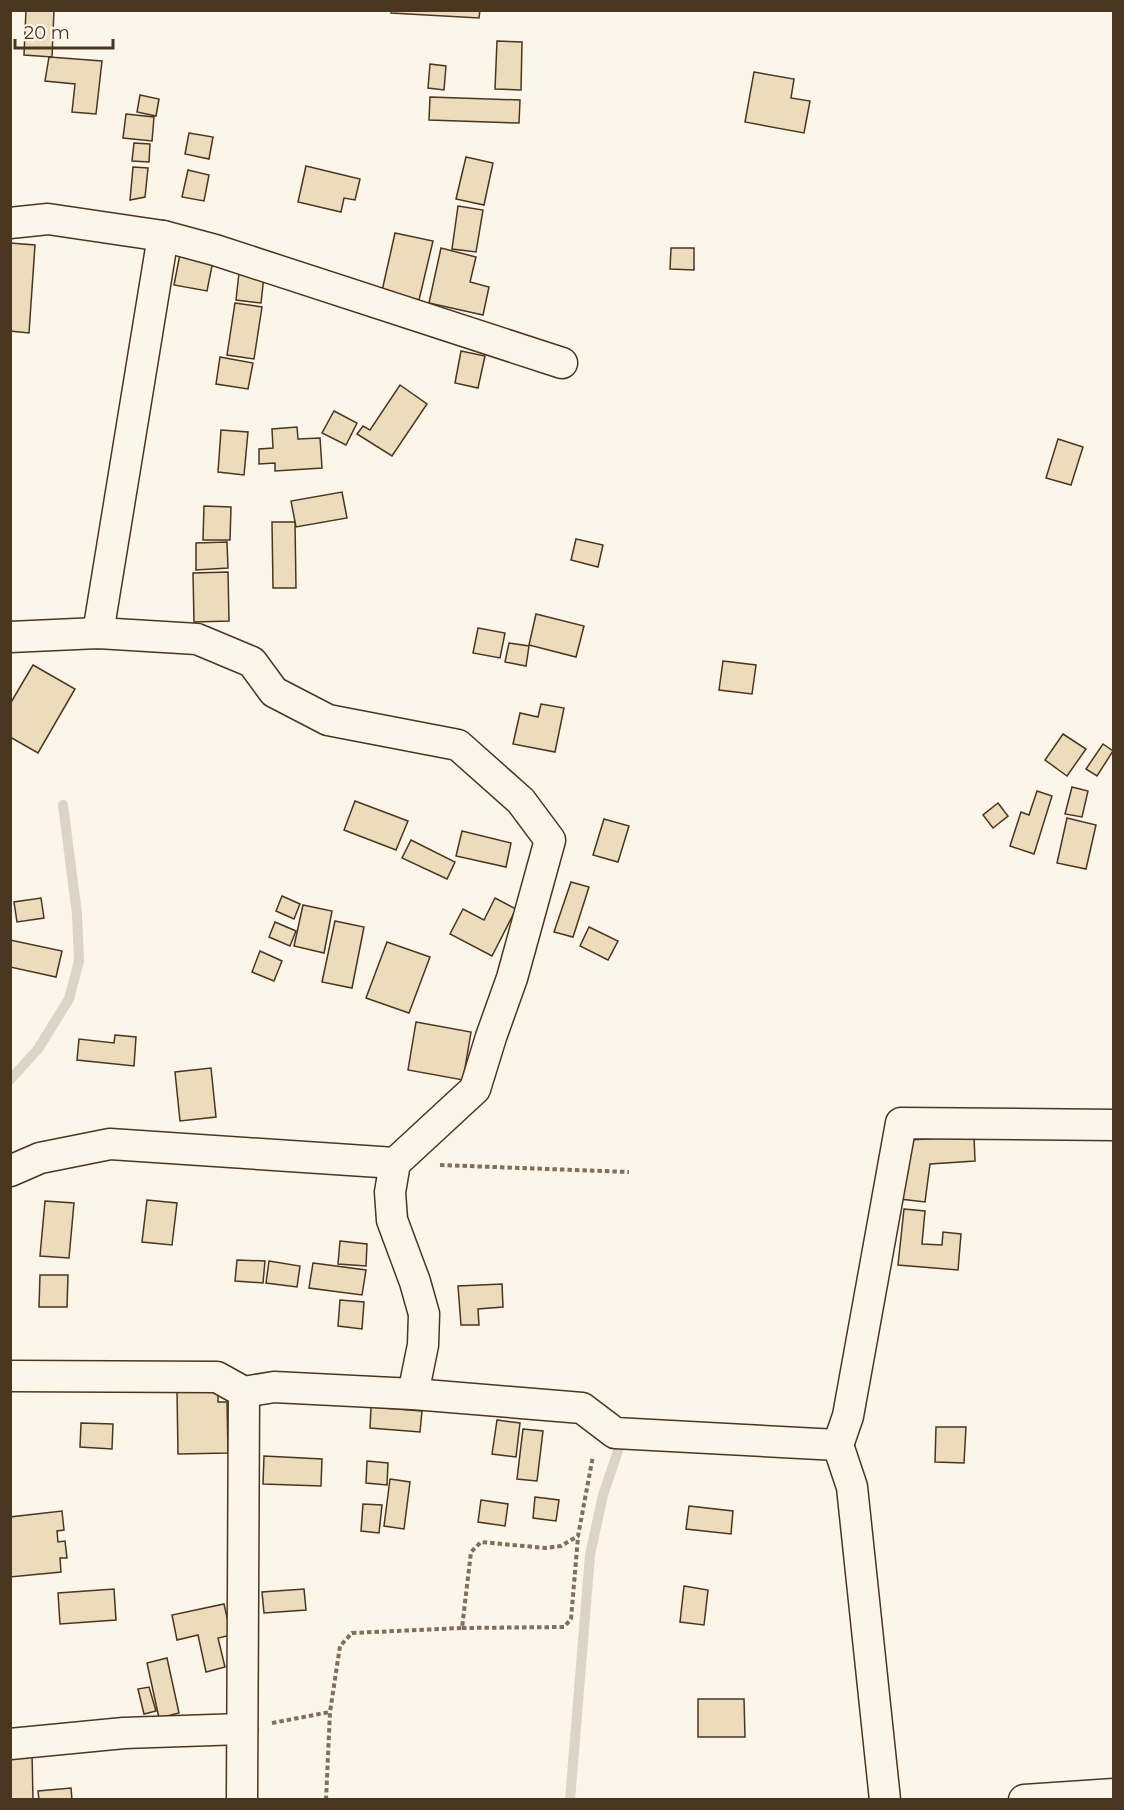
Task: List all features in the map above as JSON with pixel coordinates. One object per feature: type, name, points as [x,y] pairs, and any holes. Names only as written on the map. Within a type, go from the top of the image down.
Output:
[{"type":"street","points":[[10,223],[48,219],[163,236],[215,250],[562,363]]},
{"type":"street","points":[[98,633],[163,236]]},
{"type":"street","points":[[10,637],[98,633],[198,639],[252,662],[274,692],[328,720],[458,745],[521,801],[550,840],[512,978],[475,1089],[395,1163],[390,1192],[392,1220],[424,1314],[423,1345],[413,1394]]},
{"type":"street","points":[[885,1800],[852,1487],[838,1445],[848,1416],[901,1123],[1113,1125]]},
{"type":"street","points":[[10,1171],[40,1158],[110,1144],[395,1163]]},
{"type":"street","points":[[10,1376],[217,1377],[244,1392],[274,1387],[413,1394],[582,1408],[616,1431],[838,1445]]},
{"type":"street","points":[[242,1800],[244,1392]]},
{"type":"street","points":[[10,1744],[124,1733],[242,1729]]},
{"type":"street","points":[[1024,1800],[1113,1794]]},
{"type":"path","points":[[395,1163],[628,1172]]},
{"type":"path","points":[[326,1800],[330,1713],[340,1646],[352,1633],[462,1628],[564,1627],[571,1619],[578,1536],[616,1431]]},
{"type":"path","points":[[462,1628],[471,1552],[481,1542],[545,1548],[561,1546],[578,1536]]},
{"type":"path","points":[[242,1729],[330,1713]]},
{"type":"building","points":[[26,10],[54,10],[52,57],[24,55]]},
{"type":"building","points":[[391,10],[480,10],[479,18],[391,13]]},
{"type":"building","points":[[497,41],[522,42],[521,90],[495,89]]},
{"type":"building","points":[[49,57],[102,61],[96,114],[72,112],[75,84],[45,81]]},
{"type":"building","points":[[430,64],[446,66],[444,90],[428,88]]},
{"type":"building","points":[[754,72],[794,79],[791,98],[810,101],[804,133],[745,122]]},
{"type":"building","points":[[140,95],[159,99],[156,116],[137,112]]},
{"type":"building","points":[[430,97],[520,100],[519,123],[429,120]]},
{"type":"building","points":[[126,114],[154,117],[152,141],[123,138]]},
{"type":"building","points":[[189,133],[213,137],[209,159],[185,154]]},
{"type":"building","points":[[134,143],[150,144],[149,162],[132,161]]},
{"type":"building","points":[[466,157],[493,163],[484,205],[456,199]]},
{"type":"building","points":[[306,166],[360,179],[355,200],[344,198],[341,212],[298,202]]},
{"type":"building","points":[[133,167],[148,168],[145,197],[130,200]]},
{"type":"building","points":[[188,170],[209,175],[204,201],[182,197]]},
{"type":"building","points":[[458,206],[483,210],[476,252],[452,249]]},
{"type":"building","points":[[395,233],[433,241],[419,300],[382,291]]},
{"type":"building","points":[[10,243],[35,245],[29,333],[10,331]]},
{"type":"building","points":[[441,248],[476,257],[470,282],[489,287],[483,315],[429,303]]},
{"type":"building","points":[[671,248],[694,248],[694,270],[670,269]]},
{"type":"building","points":[[181,249],[214,256],[207,291],[174,285]]},
{"type":"building","points":[[239,273],[264,276],[261,303],[236,300]]},
{"type":"building","points":[[235,303],[262,307],[254,359],[227,355]]},
{"type":"building","points":[[461,351],[485,356],[478,388],[455,383]]},
{"type":"building","points":[[220,357],[253,363],[248,389],[216,384]]},
{"type":"building","points":[[400,385],[427,404],[392,456],[357,434],[363,426],[370,430]]},
{"type":"building","points":[[334,411],[357,423],[346,445],[322,433]]},
{"type":"building","points":[[297,427],[298,439],[320,438],[322,468],[275,471],[275,463],[259,464],[259,449],[273,448],[272,429]]},
{"type":"building","points":[[221,430],[248,432],[244,475],[218,472]]},
{"type":"building","points":[[1058,439],[1083,447],[1071,485],[1046,478]]},
{"type":"building","points":[[342,492],[347,518],[296,527],[291,501]]},
{"type":"building","points":[[204,506],[231,507],[230,540],[203,540]]},
{"type":"building","points":[[272,522],[295,522],[296,588],[273,588]]},
{"type":"building","points":[[576,539],[603,545],[598,567],[571,560]]},
{"type":"building","points":[[227,542],[228,568],[196,570],[196,543]]},
{"type":"building","points":[[228,572],[229,621],[194,622],[193,573]]},
{"type":"building","points":[[536,614],[584,626],[576,657],[529,645]]},
{"type":"building","points":[[478,628],[505,633],[500,658],[473,653]]},
{"type":"building","points":[[509,643],[529,646],[526,666],[505,662]]},
{"type":"building","points":[[723,661],[756,665],[752,694],[719,690]]},
{"type":"building","points":[[33,665],[75,689],[38,753],[10,737],[10,704]]},
{"type":"building","points":[[541,704],[564,708],[555,752],[513,744],[520,713],[538,717]]},
{"type":"building","points":[[1063,734],[1086,749],[1067,776],[1045,760]]},
{"type":"building","points":[[1103,744],[1113,751],[1097,776],[1086,769]]},
{"type":"building","points":[[1072,787],[1088,791],[1082,817],[1065,814]]},
{"type":"building","points":[[1037,791],[1052,796],[1034,854],[1010,846],[1021,812],[1029,815]]},
{"type":"building","points":[[355,801],[408,821],[396,850],[344,830]]},
{"type":"building","points":[[998,803],[1008,816],[993,828],[983,815]]},
{"type":"building","points":[[1067,818],[1096,825],[1086,869],[1057,863]]},
{"type":"building","points":[[604,819],[629,826],[618,862],[593,855]]},
{"type":"building","points":[[462,831],[511,843],[506,867],[456,856]]},
{"type":"building","points":[[411,840],[455,862],[447,879],[402,858]]},
{"type":"building","points":[[571,882],[589,887],[573,937],[554,932]]},
{"type":"building","points":[[282,896],[300,904],[294,919],[276,911]]},
{"type":"building","points":[[41,898],[44,918],[17,922],[14,902]]},
{"type":"building","points":[[495,898],[516,909],[492,956],[450,934],[463,909],[484,920]]},
{"type":"building","points":[[303,905],[332,911],[324,953],[294,946]]},
{"type":"building","points":[[335,921],[364,927],[352,988],[322,982]]},
{"type":"building","points":[[275,922],[296,931],[290,946],[269,937]]},
{"type":"building","points":[[589,927],[618,941],[608,960],[580,946]]},
{"type":"building","points":[[10,940],[62,951],[56,977],[10,967]]},
{"type":"building","points":[[387,942],[430,957],[409,1013],[366,998]]},
{"type":"building","points":[[260,951],[282,961],[274,981],[252,972]]},
{"type":"building","points":[[416,1022],[471,1032],[463,1080],[408,1070]]},
{"type":"building","points":[[115,1035],[136,1037],[134,1066],[77,1060],[79,1039],[114,1043]]},
{"type":"building","points":[[211,1068],[216,1117],[180,1121],[175,1072]]},
{"type":"building","points":[[974,1136],[975,1161],[930,1164],[925,1202],[900,1199],[910,1140]]},
{"type":"building","points":[[147,1200],[177,1203],[172,1245],[142,1242]]},
{"type":"building","points":[[45,1201],[74,1203],[69,1258],[40,1256]]},
{"type":"building","points":[[904,1209],[925,1211],[922,1244],[942,1245],[943,1232],[961,1234],[958,1270],[898,1265]]},
{"type":"building","points":[[340,1241],[367,1244],[366,1266],[338,1264]]},
{"type":"building","points":[[237,1260],[265,1261],[263,1283],[235,1281]]},
{"type":"building","points":[[269,1261],[300,1266],[297,1287],[266,1283]]},
{"type":"building","points":[[313,1263],[366,1270],[362,1295],[309,1288]]},
{"type":"building","points":[[40,1275],[68,1275],[67,1307],[39,1307]]},
{"type":"building","points":[[502,1284],[503,1307],[478,1309],[479,1325],[461,1325],[458,1286]]},
{"type":"building","points":[[340,1300],[364,1302],[362,1329],[338,1326]]},
{"type":"building","points":[[177,1390],[218,1390],[218,1402],[227,1402],[228,1453],[178,1454]]},
{"type":"building","points":[[371,1407],[422,1411],[420,1432],[370,1428]]},
{"type":"building","points":[[497,1420],[520,1423],[516,1457],[492,1454]]},
{"type":"building","points":[[81,1423],[113,1424],[112,1449],[80,1447]]},
{"type":"building","points":[[936,1427],[966,1427],[964,1463],[935,1462]]},
{"type":"building","points":[[523,1429],[543,1431],[537,1481],[517,1479]]},
{"type":"building","points":[[264,1456],[322,1459],[321,1486],[263,1484]]},
{"type":"building","points":[[367,1461],[388,1463],[387,1485],[366,1483]]},
{"type":"building","points":[[390,1479],[410,1482],[404,1529],[384,1526]]},
{"type":"building","points":[[535,1497],[559,1500],[556,1521],[533,1518]]},
{"type":"building","points":[[481,1500],[508,1504],[505,1526],[478,1522]]},
{"type":"building","points":[[363,1504],[382,1505],[379,1533],[361,1531]]},
{"type":"building","points":[[689,1506],[733,1511],[731,1534],[686,1529]]},
{"type":"building","points":[[62,1511],[64,1530],[57,1531],[58,1542],[65,1541],[67,1558],[60,1558],[61,1572],[10,1577],[10,1517]]},
{"type":"building","points":[[684,1586],[708,1590],[704,1625],[680,1622]]},
{"type":"building","points":[[114,1589],[116,1620],[60,1624],[58,1593]]},
{"type":"building","points":[[304,1589],[306,1610],[264,1613],[262,1592]]},
{"type":"building","points":[[224,1604],[231,1635],[218,1638],[225,1667],[206,1672],[198,1635],[177,1640],[172,1615]]},
{"type":"building","points":[[167,1658],[179,1713],[159,1718],[147,1663]]},
{"type":"building","points":[[149,1687],[156,1711],[144,1714],[138,1689]]},
{"type":"building","points":[[698,1699],[744,1699],[745,1737],[698,1737]]},
{"type":"building","points":[[10,1752],[32,1752],[33,1800],[12,1800]]},
{"type":"building","points":[[71,1788],[72,1800],[39,1800],[38,1791]]},
{"type":"waterway","points":[[10,1080],[38,1049],[69,999],[79,961],[77,914],[63,805]]},
{"type":"waterway","points":[[570,1800],[590,1555],[603,1495],[623,1436]]}]
